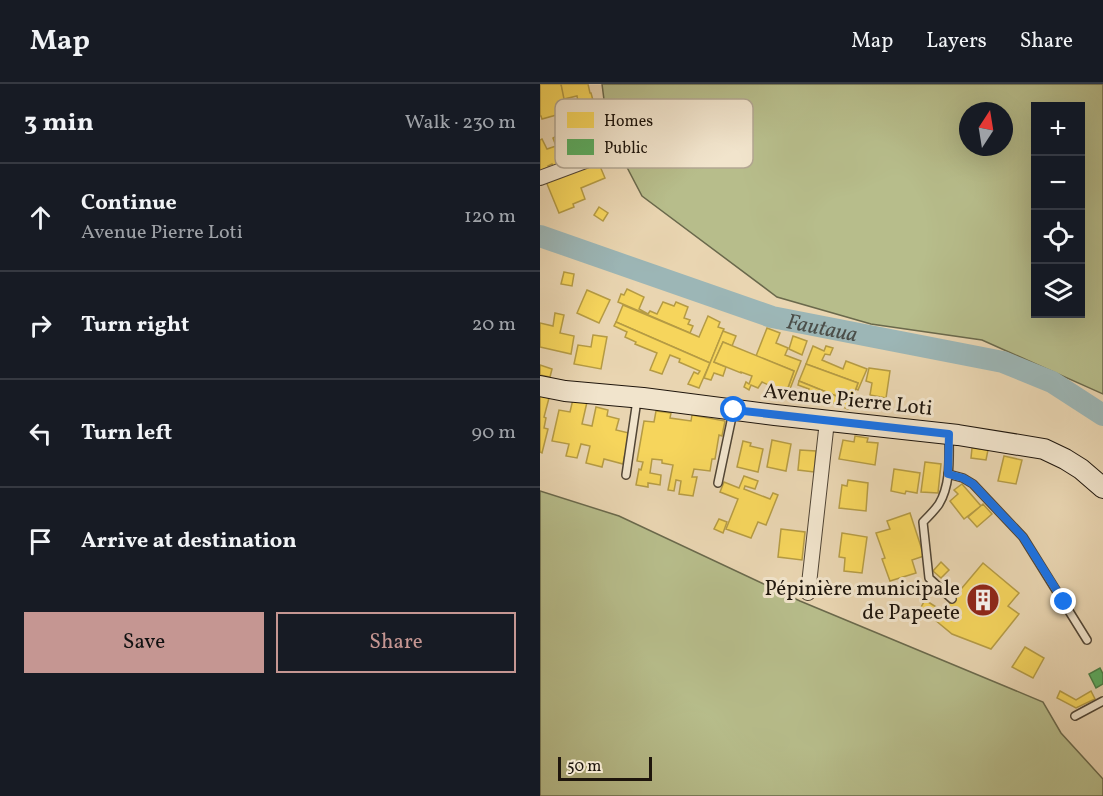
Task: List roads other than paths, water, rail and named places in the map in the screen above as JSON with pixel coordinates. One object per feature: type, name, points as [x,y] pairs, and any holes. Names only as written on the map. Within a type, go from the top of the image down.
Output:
[{"type":"main road","name":"Avenue Pierre Loti","points":[[540,386],[565,391],[949,434],[1044,449],[1081,469],[1103,488]]},
{"type":"street","points":[[540,178],[567,168]]},
{"type":"street","points":[[808,593],[826,421]]},
{"type":"lane","points":[[626,475],[638,398]]},
{"type":"lane","points":[[718,483],[734,410]]},
{"type":"lane","points":[[949,434],[948,474],[945,491],[940,503],[923,522],[929,578],[952,599]]},
{"type":"lane","points":[[948,474],[963,478],[973,484],[1023,537],[1087,640]]},
{"type":"lane","points":[[1075,716],[1103,701]]},
{"type":"waterway","name":"Fautaua","points":[[540,236],[772,317],[1003,362],[1052,382],[1103,415]]},
{"type":"place","name":"Pépinière municipale de Papeete","points":[[983,600]]}]
